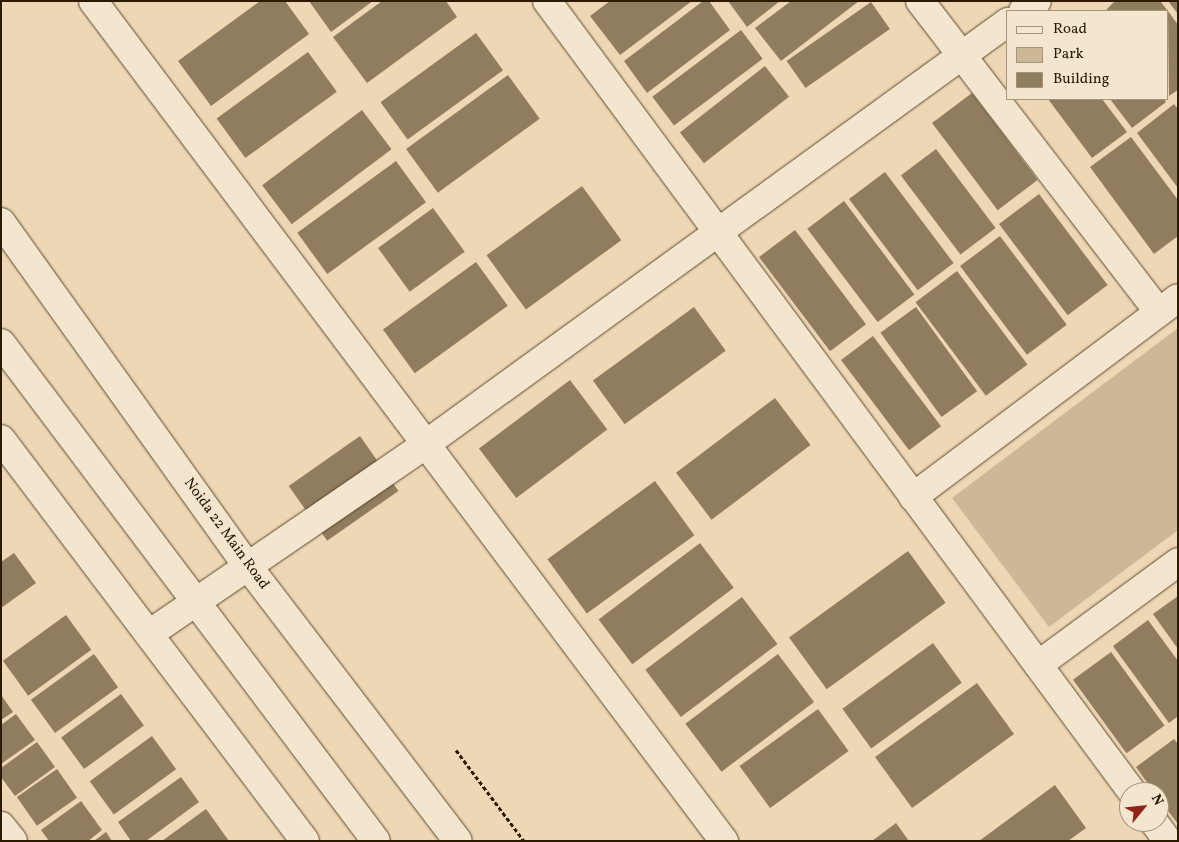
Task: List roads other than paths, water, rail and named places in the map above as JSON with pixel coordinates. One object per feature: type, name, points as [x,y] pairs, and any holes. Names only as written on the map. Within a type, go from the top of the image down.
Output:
[{"type":"street","points":[[93,1],[724,841]]},
{"type":"street","points":[[547,1],[1125,782]]},
{"type":"street","points":[[913,497],[1168,305],[962,56],[920,1]]},
{"type":"street","points":[[1024,10],[1036,1]]},
{"type":"street","points":[[149,634],[194,601],[426,444],[1006,23]]},
{"type":"street","name":"Noida 22 Main Road","points":[[1,222],[247,565],[458,841]]},
{"type":"street","points":[[1,343],[376,841]]},
{"type":"street","points":[[1,439],[305,841]]},
{"type":"street","points":[[1038,665],[1178,562]]},
{"type":"street","points":[[1,826],[13,841]]}]
